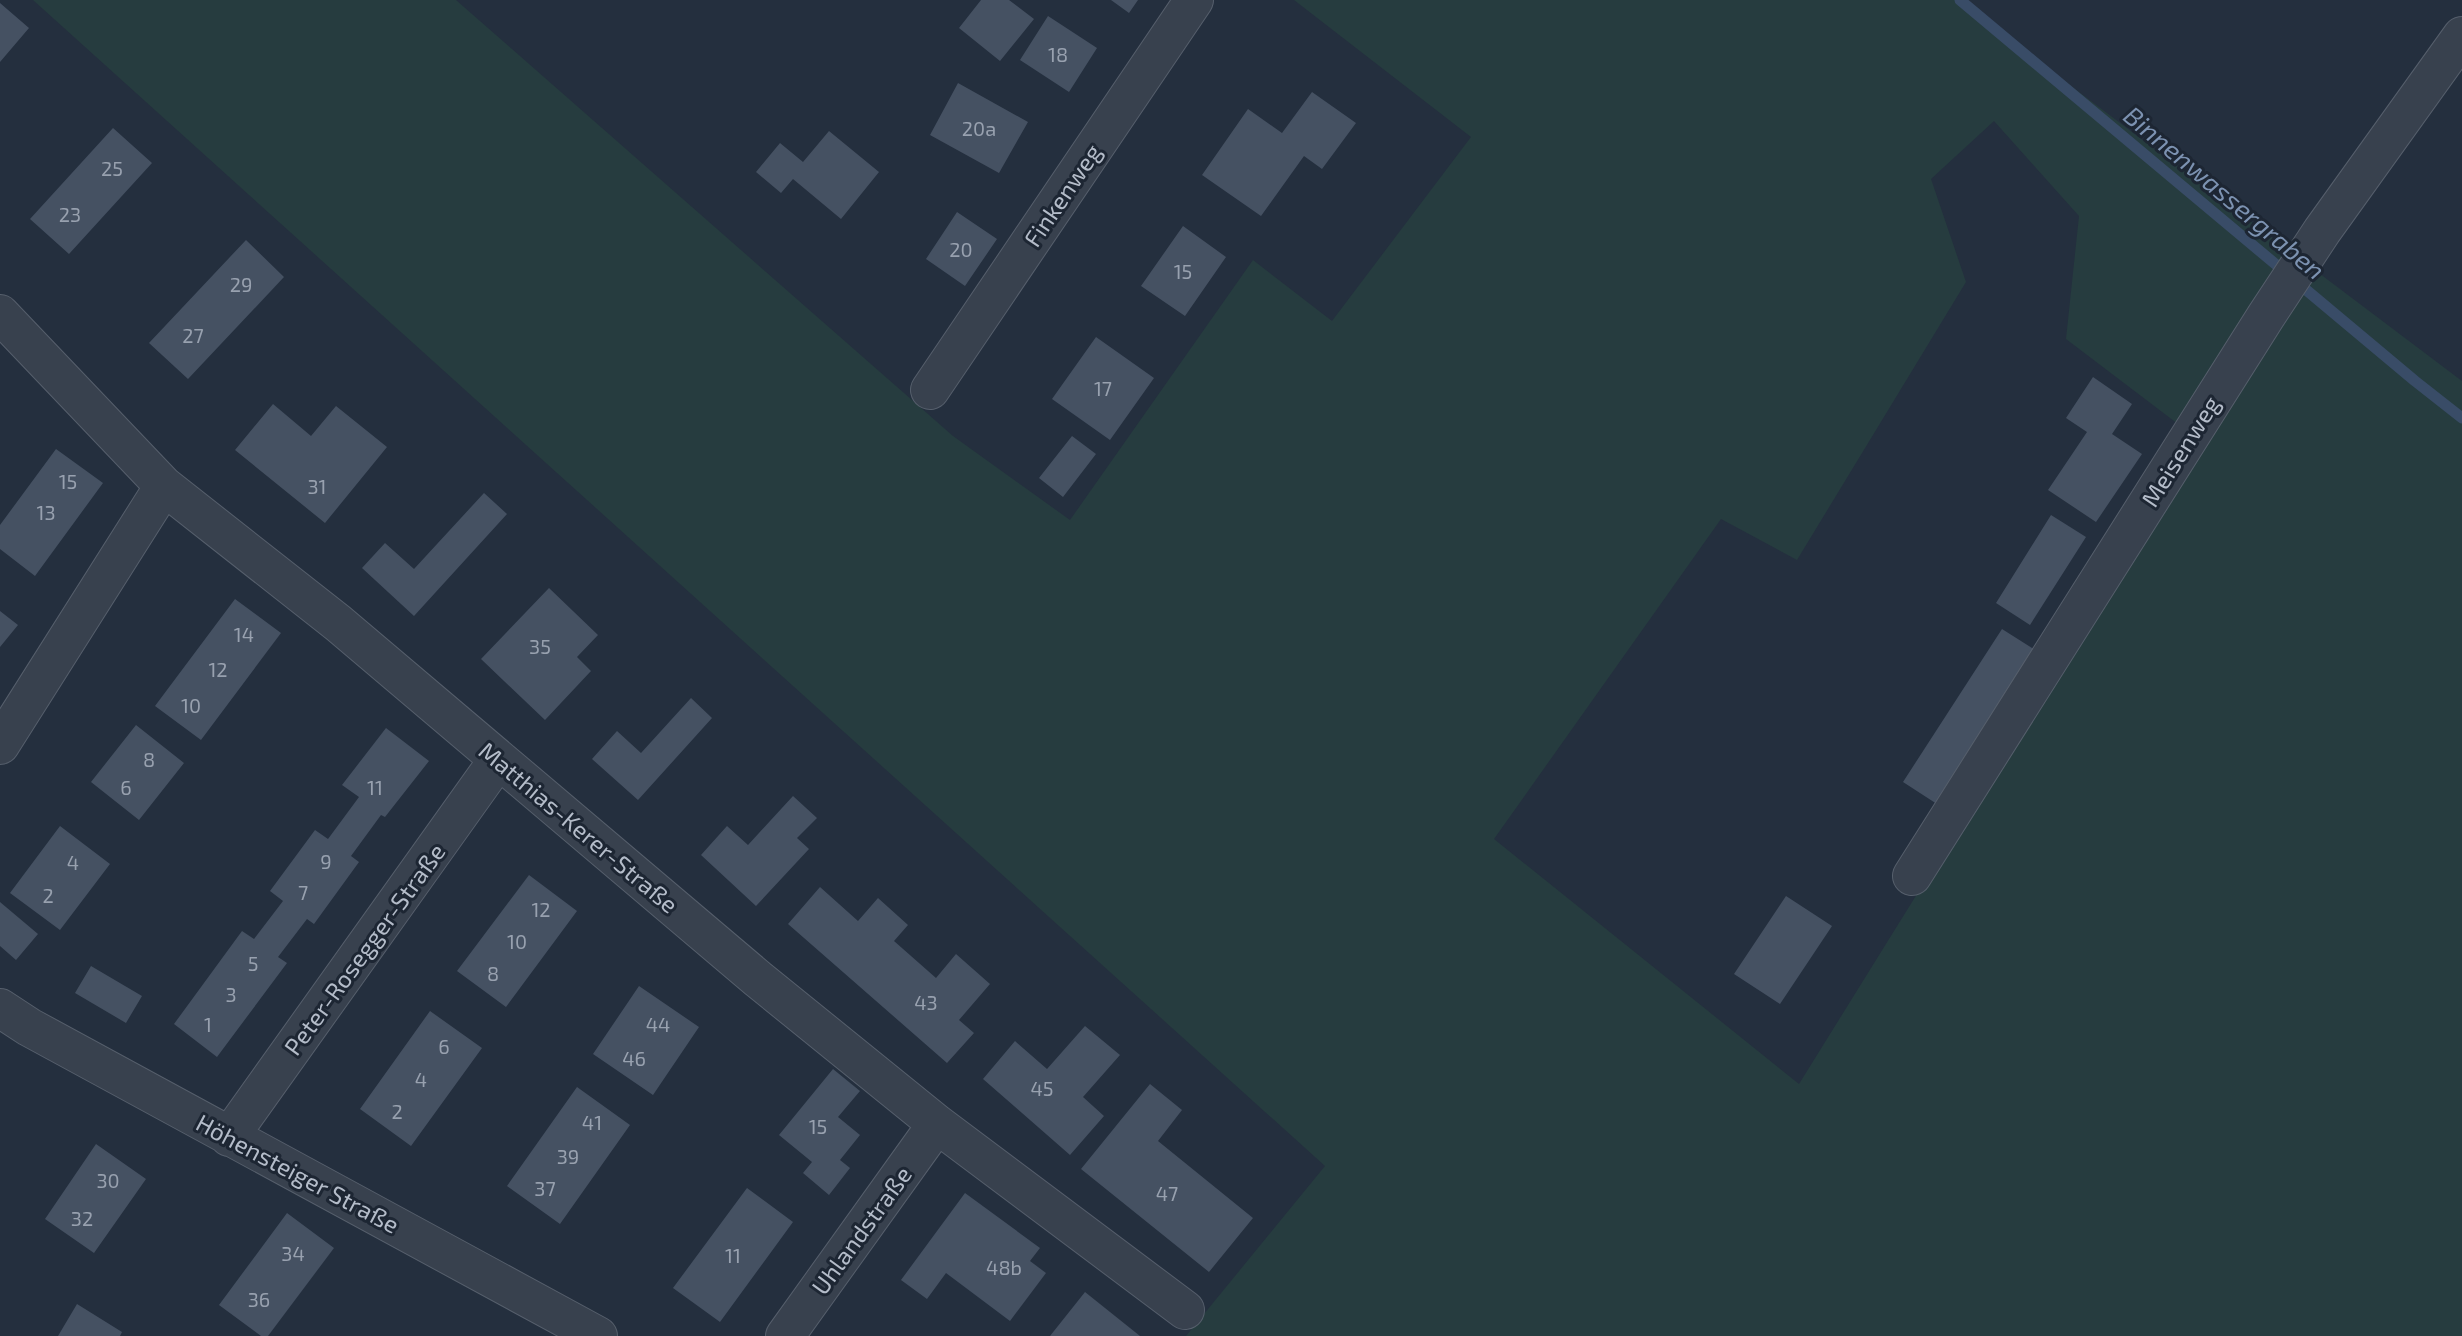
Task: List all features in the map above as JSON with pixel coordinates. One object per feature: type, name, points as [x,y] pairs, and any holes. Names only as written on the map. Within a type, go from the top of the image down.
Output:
[{"type":"street","name":"Finkenweg","points":[[930,390],[1194,0]]},
{"type":"street","name":"Meisenweg","points":[[1912,876],[2266,316],[2322,231],[2462,36]]},
{"type":"street","name":"Matthias-Kerer-Straße","points":[[0,314],[164,486],[338,623],[758,979],[937,1124],[1185,1310]]},
{"type":"street","points":[[0,745],[164,486]]},
{"type":"street","name":"Peter-Rosegger-Straße","points":[[229,1137],[498,760]]},
{"type":"street","name":"Höhensteiger Straße","points":[[0,1008],[229,1137],[598,1336]]},
{"type":"street","name":"Uhlandstraße","points":[[785,1336],[937,1124]]},
{"type":"green space","points":[[33,0],[456,0],[953,436],[1070,520],[1253,260],[1332,321],[1471,137],[1294,0],[1957,0],[2462,381],[2462,1336],[1186,1336],[1325,1166]],"holes":[[[1994,121],[2079,216],[2066,339],[2199,440],[1799,1084],[1494,839],[1721,519],[1797,560],[1966,282],[1931,179]]]},
{"type":"building","points":[[981,0],[1009,0],[1034,19],[1000,61],[959,28]]},
{"type":"building","points":[[1111,0],[1138,0],[1129,13]]},
{"type":"building","points":[[0,3],[29,28],[0,62]]},
{"type":"building","points":[[1048,16],[1097,48],[1069,92],[1020,60]]},
{"type":"building","points":[[958,83],[1028,122],[999,173],[930,135]]},
{"type":"building","points":[[1312,92],[1356,123],[1322,169],[1304,156],[1261,216],[1202,175],[1248,109],[1282,133]]},
{"type":"building","points":[[113,128],[152,163],[69,254],[30,219]]},
{"type":"building","points":[[829,131],[879,172],[841,219],[793,179],[781,193],[756,172],[780,143],[803,162]]},
{"type":"building","points":[[957,212],[997,239],[965,286],[926,259]]},
{"type":"building","points":[[1183,226],[1226,257],[1185,316],[1141,286]]},
{"type":"building","points":[[246,240],[284,277],[188,379],[149,343]]},
{"type":"building","points":[[1096,337],[1154,378],[1110,440],[1052,399]]},
{"type":"building","points":[[2093,377],[2132,404],[2112,434],[2142,454],[2096,522],[2048,490],[2087,432],[2066,418]]},
{"type":"building","points":[[273,404],[311,436],[336,406],[387,447],[325,523],[235,450]]},
{"type":"building","points":[[1072,436],[1096,454],[1063,497],[1039,478]]},
{"type":"building","points":[[56,449],[103,483],[35,576],[0,549],[0,525]]},
{"type":"building","points":[[484,493],[507,514],[414,616],[362,568],[385,543],[414,569]]},
{"type":"building","points":[[2051,515],[2086,537],[2030,625],[1996,603]]},
{"type":"building","points":[[549,588],[598,635],[577,657],[591,671],[545,720],[481,659]]},
{"type":"building","points":[[235,599],[281,633],[201,740],[155,706]]},
{"type":"building","points":[[0,611],[18,625],[0,647]]},
{"type":"building","points":[[2002,629],[2040,653],[1940,806],[1903,782]]},
{"type":"building","points":[[691,698],[712,718],[638,800],[592,759],[617,731],[641,753]]},
{"type":"building","points":[[136,725],[184,763],[139,820],[91,782]]},
{"type":"building","points":[[386,728],[429,761],[385,817],[381,815],[351,856],[359,862],[314,924],[307,919],[278,957],[287,963],[217,1057],[174,1024],[242,931],[254,939],[283,901],[270,891],[315,830],[328,839],[359,797],[342,785]]},
{"type":"building","points":[[793,796],[817,818],[797,838],[809,849],[756,906],[701,855],[727,826],[748,845]]},
{"type":"building","points":[[60,826],[110,864],[60,930],[10,893]]},
{"type":"building","points":[[529,875],[577,911],[506,1007],[457,971]]},
{"type":"building","points":[[820,887],[858,921],[878,898],[908,925],[894,941],[936,978],[956,954],[990,984],[959,1020],[974,1033],[947,1063],[788,924]]},
{"type":"building","points":[[1786,896],[1832,926],[1780,1004],[1734,974]]},
{"type":"building","points":[[0,902],[38,934],[16,960],[0,946]]},
{"type":"building","points":[[91,966],[142,996],[126,1023],[75,993]]},
{"type":"building","points":[[639,986],[699,1027],[653,1095],[593,1054]]},
{"type":"building","points":[[430,1011],[482,1048],[411,1146],[360,1109]]},
{"type":"building","points":[[1085,1026],[1120,1055],[1083,1097],[1104,1116],[1070,1155],[983,1079],[1015,1041],[1047,1069]]},
{"type":"building","points":[[833,1069],[860,1091],[838,1117],[860,1135],[840,1160],[850,1168],[829,1195],[803,1173],[812,1162],[779,1135]]},
{"type":"building","points":[[1150,1084],[1182,1110],[1158,1141],[1253,1218],[1209,1272],[1081,1169]]},
{"type":"building","points":[[577,1087],[630,1125],[560,1224],[507,1186]]},
{"type":"building","points":[[96,1144],[146,1179],[94,1253],[45,1219]]},
{"type":"building","points":[[747,1188],[793,1222],[720,1322],[673,1288]]},
{"type":"building","points":[[965,1193],[1040,1248],[1030,1261],[1046,1273],[1010,1321],[946,1273],[927,1299],[901,1280]]},
{"type":"building","points":[[287,1213],[334,1248],[268,1336],[261,1336],[219,1305]]},
{"type":"building","points":[[1085,1292],[1140,1336],[1050,1336]]},
{"type":"building","points":[[77,1304],[122,1332],[120,1336],[58,1336]]},
{"type":"waterway","name":"Binnenwassergraben","points":[[1960,0],[2462,418]]}]
